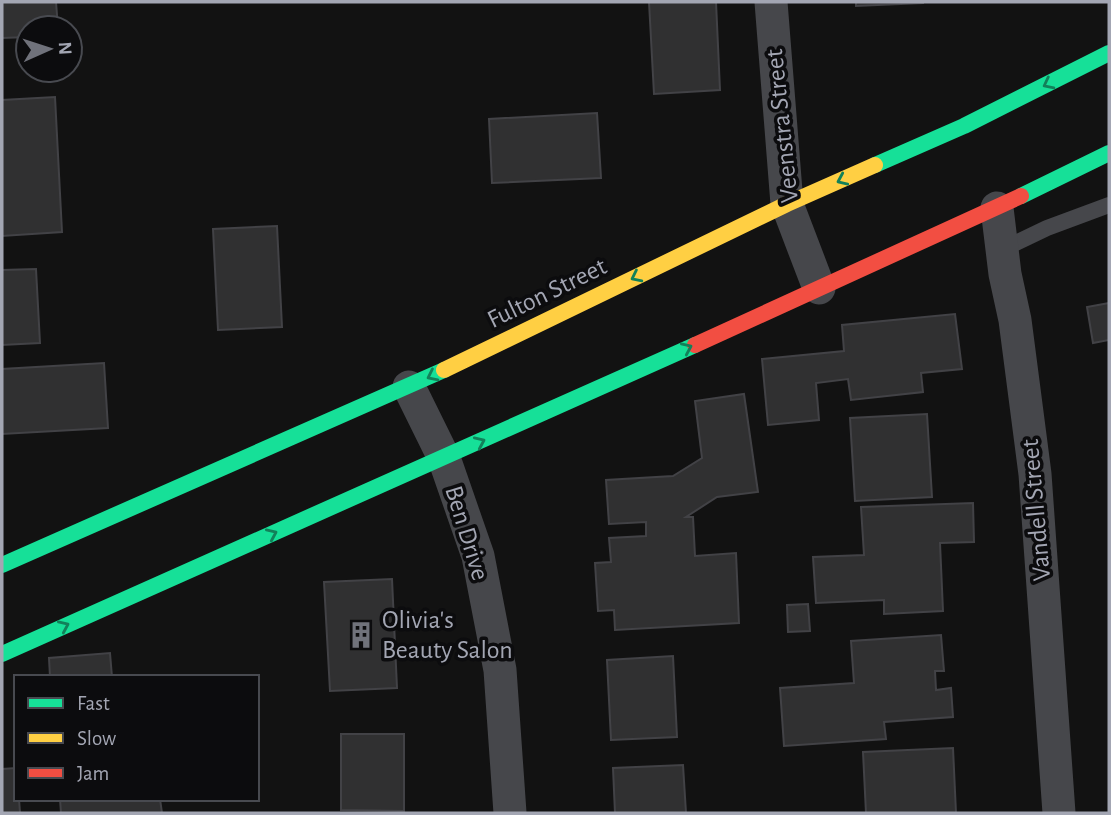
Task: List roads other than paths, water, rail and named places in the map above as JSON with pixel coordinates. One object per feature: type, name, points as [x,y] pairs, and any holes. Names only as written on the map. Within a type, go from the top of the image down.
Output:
[{"type":"main road","name":"Fulton Street","points":[[2,565],[409,387],[787,204],[964,126],[1109,53]]},
{"type":"main road","points":[[2,654],[997,208],[1109,153]]},
{"type":"street","name":"Veenstra Street","points":[[771,2],[787,204],[819,288]]},
{"type":"street","name":"Vandell Street","points":[[997,208],[1035,474],[1059,813]]},
{"type":"street","name":"Ben Drive","points":[[409,387],[444,458],[478,556],[500,670],[510,813]]},
{"type":"lane","points":[[1003,249],[1047,228],[1109,205]]},
{"type":"place","name":"Olivia's Beauty Salon","points":[[361,635]]}]
